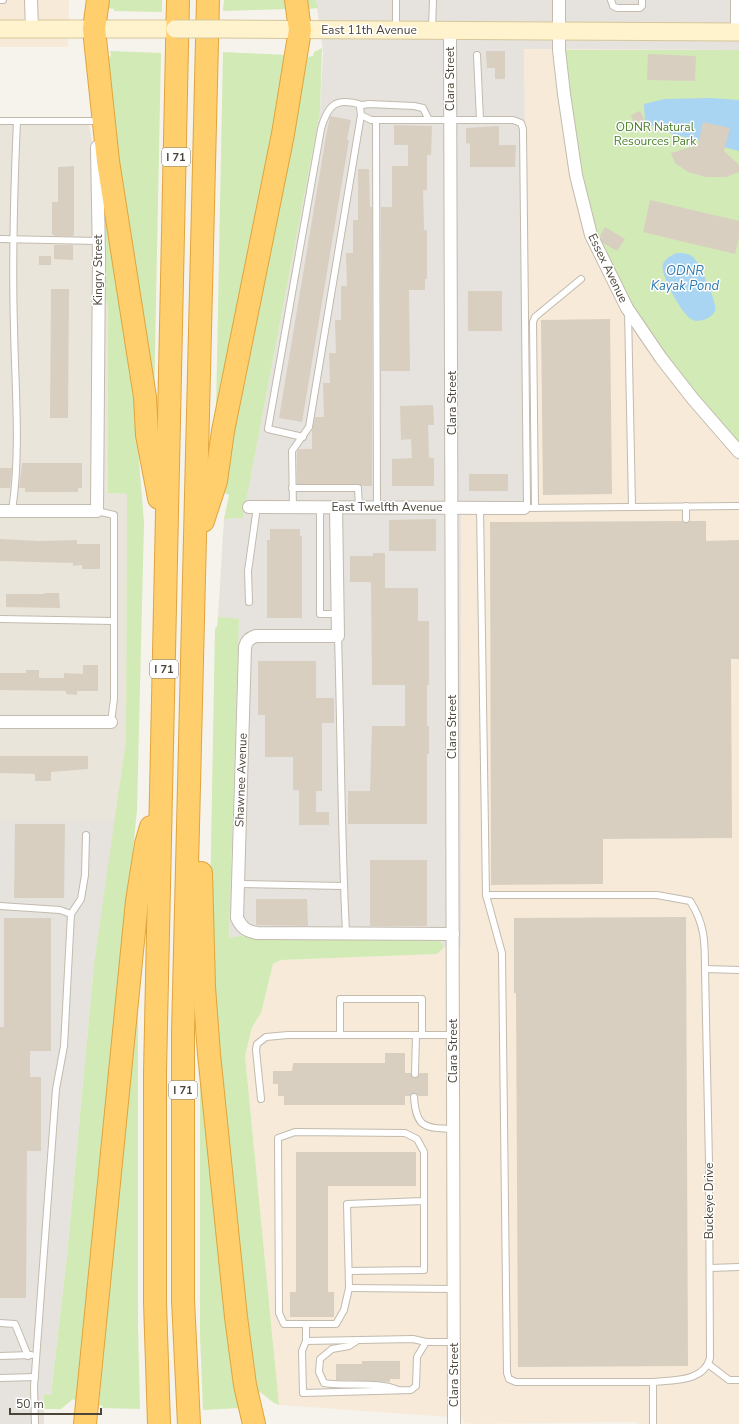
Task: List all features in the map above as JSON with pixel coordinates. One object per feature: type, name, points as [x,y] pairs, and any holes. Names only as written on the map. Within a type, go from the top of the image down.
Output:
[{"type":"highway","points":[[98,0],[94,29],[108,161],[145,397],[147,435],[167,545]]},
{"type":"highway","name":"I 71","points":[[159,1424],[155,1302],[154,1073],[178,0]]},
{"type":"highway","name":"I 71","points":[[189,1424],[183,1300],[183,1033],[208,0]]},
{"type":"highway","points":[[195,547],[216,481],[223,431],[283,134],[300,30],[296,0]]},
{"type":"highway","points":[[189,793],[200,857],[204,987],[232,1279],[245,1385],[254,1424]]},
{"type":"highway","points":[[85,1424],[137,901],[146,844],[160,794]]},
{"type":"street","points":[[31,0],[32,29]]},
{"type":"street","name":"Essex Avenue","points":[[559,0],[559,30],[565,101],[576,175],[591,236],[628,308],[661,358],[694,400],[739,452]]},
{"type":"street","points":[[737,0],[738,32]]},
{"type":"street","name":"East 11th Avenue","points":[[0,29],[559,30],[738,32]]},
{"type":"street","name":"Kingry Street","points":[[94,29],[97,121],[98,241],[97,511]]},
{"type":"street","name":"Clara Street","points":[[450,30],[454,1424]]},
{"type":"street","name":"East Twelfth Avenue","points":[[253,507],[530,508]]},
{"type":"street","points":[[336,507],[338,636]]},
{"type":"street","points":[[6,511],[97,511]]},
{"type":"street","name":"Shawnee Avenue","points":[[338,636],[256,636],[247,641],[245,654],[237,918],[241,927],[248,931],[453,934]]},
{"type":"street","points":[[0,722],[111,722]]},
{"type":"lane","points":[[396,0],[396,30]]},
{"type":"lane","points":[[432,30],[433,0]]},
{"type":"lane","points":[[611,0],[613,6],[617,8],[640,8],[642,6],[642,0]]},
{"type":"lane","points":[[477,55],[480,120]]},
{"type":"lane","points":[[303,437],[268,429],[319,136],[326,112],[333,105],[350,101],[362,105],[414,106],[423,108],[429,120]]},
{"type":"lane","points":[[293,507],[292,451],[310,427],[361,115],[360,108],[362,105]]},
{"type":"lane","points":[[361,115],[366,119],[376,120],[513,120],[521,123],[524,129],[527,504],[530,508]]},
{"type":"lane","points":[[376,120],[377,507]]},
{"type":"lane","points":[[0,121],[97,121]]},
{"type":"lane","points":[[6,511],[15,489],[16,423],[14,239],[17,121]]},
{"type":"lane","points":[[0,240],[98,241]]},
{"type":"lane","points":[[530,508],[533,322],[535,317],[581,279]]},
{"type":"lane","points":[[628,308],[632,506]]},
{"type":"lane","points":[[292,488],[358,488],[359,507]]},
{"type":"lane","points":[[686,506],[686,519]]},
{"type":"lane","points":[[530,508],[739,506]]},
{"type":"lane","points":[[249,602],[248,571],[253,507]]},
{"type":"lane","points":[[320,507],[320,614],[337,614]]},
{"type":"lane","points":[[480,507],[486,895],[502,953],[507,1373],[510,1379],[516,1382],[653,1382],[697,1375],[708,1364],[729,1380],[739,1380]]},
{"type":"lane","points":[[97,511],[114,515],[114,699],[111,722]]},
{"type":"lane","points":[[0,619],[113,621]]},
{"type":"lane","points":[[338,636],[343,886],[346,932]]},
{"type":"lane","points":[[35,1424],[35,1377],[56,1089],[64,1046],[71,914],[81,899],[85,875],[86,835]]},
{"type":"lane","points":[[238,884],[343,886]]},
{"type":"lane","name":"Buckeye Drive","points":[[486,895],[657,895],[690,901],[699,915],[704,934],[705,969],[710,1268],[708,1364]]},
{"type":"lane","points":[[0,906],[60,910],[71,914]]},
{"type":"lane","points":[[705,969],[739,970]]},
{"type":"lane","points":[[340,1034],[340,999],[422,999],[415,1074]]},
{"type":"lane","points":[[261,1100],[256,1050],[260,1040],[272,1035],[453,1035]]},
{"type":"lane","points":[[414,1097],[416,1116],[422,1125],[429,1128],[453,1129]]},
{"type":"lane","points":[[349,1271],[424,1270],[424,1152],[417,1139],[405,1133],[295,1132],[278,1138],[279,1313],[284,1324],[336,1324],[344,1310],[349,1288],[347,1204],[423,1201]]},
{"type":"lane","points":[[710,1268],[739,1267]]},
{"type":"lane","points":[[349,1288],[454,1289]]},
{"type":"lane","points":[[0,1323],[15,1324],[28,1356]]},
{"type":"lane","points":[[306,1324],[306,1341],[302,1351],[303,1392],[411,1390],[416,1386],[416,1357],[426,1342]]},
{"type":"lane","points":[[306,1341],[413,1339],[426,1342],[454,1342]]},
{"type":"lane","points":[[358,1340],[349,1346],[332,1349],[320,1359],[319,1372],[324,1383],[338,1386],[389,1386],[399,1391]]},
{"type":"lane","points":[[0,1356],[37,1355]]},
{"type":"lane","points":[[0,1378],[35,1377]]},
{"type":"lane","points":[[653,1382],[653,1424]]},
{"type":"shaded area","points":[[0,0],[69,0],[68,47],[0,47]]},
{"type":"shaded area","points":[[316,0],[739,0],[739,50],[524,49],[528,507],[461,507],[461,947],[444,947],[440,941],[240,936],[229,938],[239,620],[218,617],[224,519],[243,518],[320,112],[323,52]]},
{"type":"shaded area","points":[[524,49],[739,50],[739,1424],[637,1424],[636,1422],[471,1424],[463,1423],[463,1418],[279,1405],[245,1056],[252,1027],[261,1013],[273,964],[281,960],[436,954],[444,947],[461,947],[461,507],[528,507]]},
{"type":"shaded area","points":[[0,118],[88,119],[104,209],[105,296],[108,308],[108,493],[127,494],[126,741],[116,820],[0,820]]},
{"type":"shaded area","points":[[0,820],[116,820],[94,964],[67,1256],[51,1395],[44,1394],[44,1424],[0,1424]]},
{"type":"green space","points":[[108,0],[162,0],[162,12],[114,11],[114,9],[106,8]]},
{"type":"green space","points":[[224,0],[287,0],[289,9],[223,11]]},
{"type":"green space","points":[[306,0],[316,0],[318,8],[308,9]]},
{"type":"green space","points":[[322,48],[320,112],[243,518],[224,519],[229,495],[223,492],[230,439],[308,57],[313,56],[314,52]]},
{"type":"green space","name":"ODNR Natural Resources Park","points":[[559,50],[739,50],[739,452],[661,358],[591,235]]},
{"type":"green space","points":[[110,51],[161,53],[154,401],[150,401],[105,59],[111,56]]},
{"type":"green space","points":[[223,52],[288,55],[216,411]]},
{"type":"green space","points":[[104,209],[108,210],[135,411],[144,523],[137,810],[79,1392],[76,1401],[73,1399],[61,1409],[44,1409],[44,1394],[51,1395],[67,1256],[94,964],[126,741],[127,494],[108,493],[108,308],[105,296]]},
{"type":"green space","points":[[218,617],[239,619],[229,938],[240,936],[440,941],[444,947],[437,954],[281,960],[273,964],[261,1013],[252,1027],[245,1056],[279,1405],[260,1392],[257,1394],[253,1384],[219,1056],[210,903],[215,628],[217,627]]},
{"type":"green space","points":[[138,987],[138,1327],[140,1409],[102,1408],[103,1406],[99,1405],[109,1295],[118,1160]]},
{"type":"green space","points":[[200,1016],[240,1408],[203,1410],[200,1336]]},
{"type":"water","points":[[710,98],[739,100],[739,151],[673,134],[655,128],[645,121],[644,104],[665,99]]},
{"type":"water","name":"ODNR Kayak Pond","points":[[677,253],[690,255],[694,258],[708,284],[714,300],[715,311],[706,319],[695,321],[687,316],[677,302],[664,276],[664,262],[667,258]]},
{"type":"building","points":[[486,51],[505,51],[505,79],[495,79],[495,68],[487,68]]},
{"type":"building","points":[[648,54],[696,56],[695,81],[647,80]]},
{"type":"building","points":[[640,111],[645,121],[635,125],[631,115]]},
{"type":"building","points":[[330,116],[351,120],[347,140],[349,140],[302,422],[279,418]]},
{"type":"building","points":[[703,122],[730,128],[724,151],[739,165],[739,172],[726,177],[706,177],[688,172],[675,163],[671,153],[698,145]]},
{"type":"building","points":[[394,125],[432,126],[431,155],[427,155],[427,190],[423,190],[424,230],[427,230],[427,279],[425,279],[425,290],[409,290],[410,371],[381,371],[381,207],[392,207],[392,166],[408,166],[408,145],[394,145]]},
{"type":"building","points":[[499,126],[499,145],[516,145],[515,167],[470,167],[470,144],[466,143],[466,128]]},
{"type":"building","points":[[74,166],[74,234],[73,236],[54,236],[52,234],[52,202],[58,202],[58,167]]},
{"type":"building","points":[[358,169],[369,169],[370,207],[372,207],[372,486],[362,486],[358,484],[297,484],[297,452],[299,449],[312,449],[312,430],[315,417],[324,417],[323,383],[330,383],[329,353],[336,353],[335,320],[341,320],[341,286],[347,286],[346,253],[353,253],[353,220],[358,220]]},
{"type":"building","points":[[650,200],[739,221],[739,238],[735,254],[643,232]]},
{"type":"building","points":[[605,227],[625,239],[617,251],[603,243],[600,236]]},
{"type":"building","points":[[54,245],[73,245],[73,260],[54,259]]},
{"type":"building","points":[[39,256],[51,256],[51,265],[39,265]]},
{"type":"building","points":[[51,289],[69,289],[68,418],[50,418]]},
{"type":"building","points":[[468,291],[502,291],[502,331],[468,331]]},
{"type":"building","points":[[610,319],[612,494],[543,495],[541,320]]},
{"type":"building","points":[[433,405],[434,425],[428,425],[429,458],[434,458],[434,486],[392,486],[392,459],[412,458],[411,439],[401,440],[400,406]]},
{"type":"building","points":[[22,463],[82,463],[82,488],[78,488],[78,492],[25,492],[25,488],[19,488]]},
{"type":"building","points":[[0,468],[12,468],[10,488],[0,488]]},
{"type":"building","points":[[469,474],[508,474],[508,491],[469,491]]},
{"type":"building","points":[[436,519],[436,551],[389,551],[389,520]]},
{"type":"building","points":[[682,521],[686,523],[690,521],[706,521],[706,541],[739,540],[739,659],[731,659],[732,838],[603,839],[603,884],[491,885],[490,522]]},
{"type":"building","points":[[270,529],[300,529],[300,536],[302,536],[302,618],[267,618],[267,540],[270,540]]},
{"type":"building","points":[[0,539],[40,541],[77,540],[77,544],[100,544],[100,569],[82,569],[82,565],[73,566],[73,563],[0,561]]},
{"type":"building","points":[[373,553],[385,553],[385,588],[418,588],[418,621],[429,621],[429,685],[427,685],[429,754],[427,754],[427,824],[348,824],[348,791],[370,791],[372,726],[405,726],[405,685],[372,685],[371,582],[350,582],[350,556],[373,556]]},
{"type":"building","points":[[59,593],[60,608],[6,607],[6,594]]},
{"type":"building","points":[[258,661],[316,661],[316,698],[334,698],[334,723],[322,723],[322,791],[316,791],[316,812],[329,812],[329,825],[299,825],[299,790],[293,790],[293,757],[265,757],[265,715],[258,715]]},
{"type":"building","points":[[83,665],[98,665],[98,691],[77,691],[77,695],[66,694],[66,691],[0,690],[0,673],[26,673],[26,670],[39,670],[39,678],[64,678],[64,673],[83,674]]},
{"type":"building","points":[[0,756],[88,756],[88,769],[51,772],[51,781],[35,781],[35,774],[0,773]]},
{"type":"building","points":[[15,824],[65,824],[64,898],[14,898]]},
{"type":"building","points":[[370,860],[427,860],[427,926],[370,926]]},
{"type":"building","points":[[256,899],[307,899],[308,926],[256,925]]},
{"type":"building","points":[[686,917],[688,1366],[518,1367],[516,993],[514,993],[514,918]]},
{"type":"building","points":[[4,918],[51,918],[51,1051],[30,1051],[30,1077],[41,1077],[41,1151],[27,1151],[26,1298],[0,1298],[0,1027],[4,1027]]},
{"type":"building","points":[[385,1053],[405,1053],[405,1073],[411,1073],[413,1078],[417,1078],[420,1073],[428,1073],[428,1096],[418,1096],[413,1093],[410,1096],[405,1096],[405,1105],[284,1105],[284,1096],[278,1096],[278,1084],[273,1084],[273,1071],[292,1071],[293,1063],[385,1063]]},
{"type":"building","points":[[296,1152],[416,1152],[416,1186],[328,1186],[328,1292],[334,1292],[334,1317],[290,1317],[290,1292],[296,1292]]},
{"type":"building","points":[[362,1361],[400,1361],[400,1379],[390,1379],[390,1382],[336,1380],[336,1364],[362,1364]]}]
